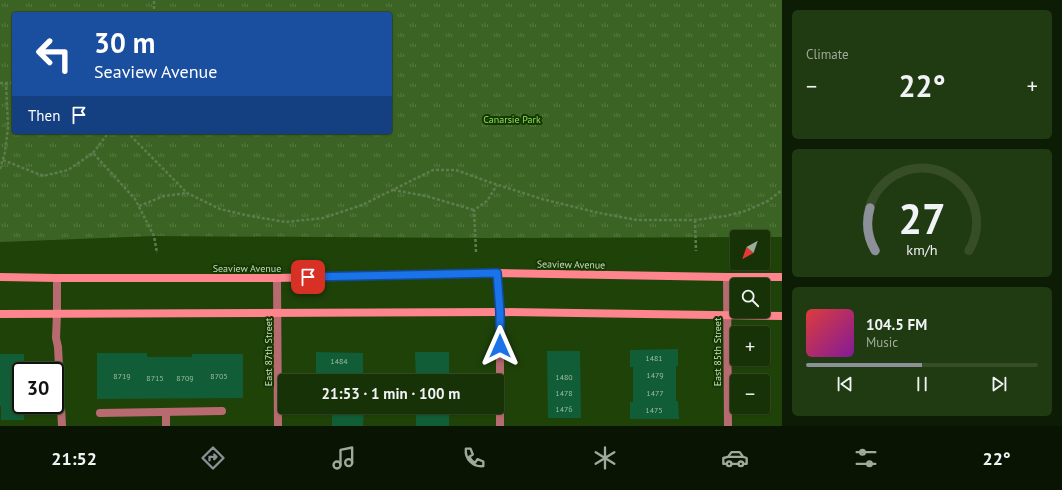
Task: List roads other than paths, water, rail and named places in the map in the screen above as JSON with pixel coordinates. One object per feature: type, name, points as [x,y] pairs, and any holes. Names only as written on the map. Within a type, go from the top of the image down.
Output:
[{"type":"street","name":"Seaview Avenue","points":[[0,277],[277,278],[497,273],[782,277]]},
{"type":"street","points":[[497,273],[500,312],[500,426]]},
{"type":"street","name":"East 85th Street","points":[[727,277],[728,426]]},
{"type":"street","points":[[57,278],[56,338],[58,347],[62,426]]},
{"type":"street","name":"East 87th Street","points":[[277,278],[278,426]]},
{"type":"street","points":[[0,314],[500,312],[782,316]]},
{"type":"street","points":[[100,413],[222,411]]},
{"type":"street","points":[[166,412],[166,426]]},
{"type":"park label","name":"Canarsie Park","points":[[512,119]]}]
